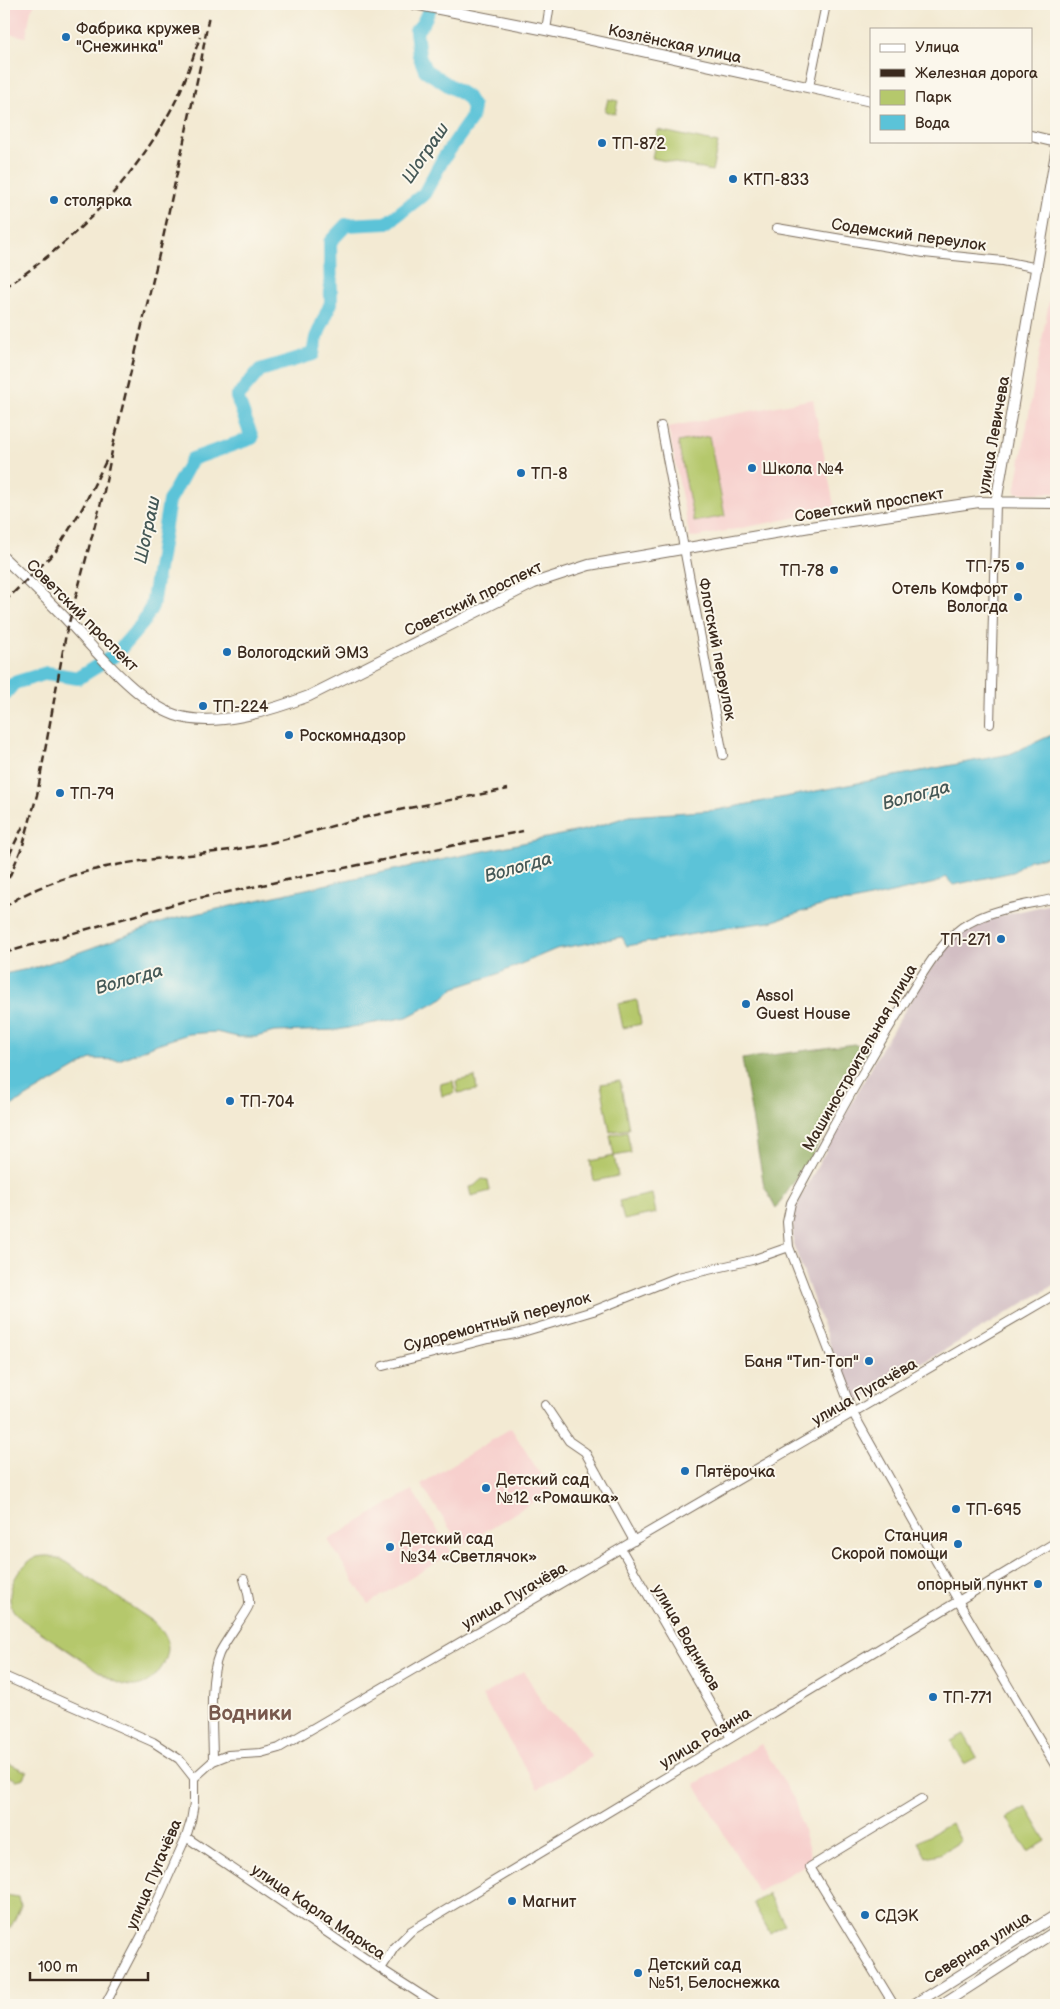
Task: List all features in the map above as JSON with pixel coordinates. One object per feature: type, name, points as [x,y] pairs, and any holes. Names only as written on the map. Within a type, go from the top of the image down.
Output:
[{"type":"street","name":"Козлёнская улица","points":[[414,4],[546,30],[870,101]]},
{"type":"street","points":[[546,30],[550,4]]},
{"type":"street","points":[[809,88],[826,4]]},
{"type":"street","points":[[1032,136],[1056,142]]},
{"type":"street","name":"улица Левичева","points":[[990,724],[996,503],[1038,268],[1056,154]]},
{"type":"street","name":"Содемский переулок","points":[[777,228],[924,253],[1003,260],[1038,268]]},
{"type":"street","name":"Флотский переулок","points":[[661,426],[723,755]]},
{"type":"street","name":"Советский проспект","points":[[4,558],[119,674],[151,702],[176,716],[193,719],[214,719],[275,709],[314,694],[534,583],[589,565],[826,525],[980,502],[1056,503]]},
{"type":"street","name":"Машиностроительная улица","points":[[1056,898],[997,912],[968,923],[950,938],[929,965],[877,1046],[791,1203],[787,1222],[788,1247],[853,1413],[959,1601],[1053,1756],[1056,1767]]},
{"type":"street","name":"Судоремонтный переулок","points":[[384,1366],[516,1334],[584,1314],[678,1277],[752,1260],[788,1247]]},
{"type":"street","name":"улица Пугачёва","points":[[105,2005],[145,1929],[186,1838],[194,1803],[194,1778],[213,1762],[228,1755],[261,1753],[279,1748],[1056,1294]]},
{"type":"street","points":[[545,1405],[569,1442],[585,1452],[634,1541]]},
{"type":"street","name":"улица Разина","points":[[381,1969],[394,1948],[411,1931],[1056,1542]]},
{"type":"street","name":"улица Водников","points":[[620,1549],[730,1738]]},
{"type":"street","points":[[213,1762],[213,1686],[218,1655],[228,1636],[249,1607],[249,1594],[244,1578]]},
{"type":"street","points":[[4,1676],[153,1742],[179,1760],[194,1778]]},
{"type":"street","points":[[894,2005],[810,1867],[922,1800]]},
{"type":"street","name":"улица Карла Маркса","points":[[186,1838],[438,2005]]},
{"type":"street","name":"Северная улица","points":[[913,2005],[1056,1914]]},
{"type":"street","name":"Северная улица","points":[[941,2005],[1056,1931]]},
{"type":"street","points":[[972,1967],[980,1980]]},
{"type":"street","points":[[953,1980],[962,1991],[972,1967]]},
{"type":"shaded area","points":[[4,4],[35,4],[31,10],[26,37],[4,33]]},
{"type":"shaded area","points":[[1056,261],[1056,493],[1015,493]]},
{"type":"shaded area","name":"Школа №4","points":[[813,399],[835,510],[690,538],[668,427]]},
{"type":"shaded area","points":[[1056,903],[1056,1284],[852,1405],[793,1244],[793,1221],[796,1206],[881,1049],[927,974],[953,940],[970,926],[999,916]]},
{"type":"shaded area","name":"Детский сад №12 «Ромашка»","points":[[511,1428],[551,1491],[461,1546],[421,1484]]},
{"type":"shaded area","name":"Детский сад №34 «Светлячок»","points":[[412,1490],[452,1553],[368,1604],[328,1540]]},
{"type":"shaded area","points":[[524,1671],[547,1711],[570,1727],[592,1757],[538,1789],[482,1696]]},
{"type":"shaded area","points":[[761,1744],[794,1799],[812,1861],[758,1892],[695,1784]]},
{"type":"green space","points":[[608,99],[618,101],[615,114],[605,111]]},
{"type":"green space","points":[[658,130],[718,143],[712,171],[652,158]]},
{"type":"green space","points":[[709,436],[725,516],[694,522],[678,442]]},
{"type":"green space","points":[[637,1000],[641,1024],[623,1028],[618,1004]]},
{"type":"green space","points":[[854,1044],[868,1051],[854,1072],[813,1154],[776,1208],[764,1186],[742,1059]]},
{"type":"green space","points":[[475,1077],[477,1090],[458,1093],[456,1081]]},
{"type":"green space","points":[[453,1081],[455,1093],[442,1096],[440,1084]]},
{"type":"green space","points":[[620,1081],[629,1129],[610,1132],[601,1084]]},
{"type":"green space","points":[[627,1131],[631,1153],[614,1156],[610,1135]]},
{"type":"green space","points":[[614,1156],[618,1176],[594,1181],[590,1161]]},
{"type":"green space","points":[[482,1179],[488,1180],[490,1191],[471,1196],[469,1187],[474,1186]]},
{"type":"green space","points":[[652,1194],[656,1213],[624,1220],[619,1201]]},
{"type":"green space","points":[[49,1556],[61,1559],[154,1622],[160,1629],[165,1636],[168,1648],[165,1661],[152,1679],[146,1683],[133,1686],[113,1681],[21,1619],[14,1611],[10,1603],[10,1595],[14,1579],[30,1561],[37,1557]]},
{"type":"green space","points":[[964,1734],[977,1757],[964,1764],[951,1741]]},
{"type":"green space","points":[[4,1761],[27,1772],[24,1778],[17,1780],[4,1774]]},
{"type":"green space","points":[[1026,1807],[1046,1841],[1028,1852],[1007,1818]]},
{"type":"green space","points":[[951,1823],[961,1841],[940,1854],[926,1857],[918,1842]]},
{"type":"green space","points":[[768,1894],[785,1924],[770,1933],[753,1903]]},
{"type":"green space","points":[[4,1895],[19,1897],[21,1906],[10,1929],[4,1928]]},
{"type":"water","name":"Вологда","points":[[1056,733],[1056,855],[1029,860],[1013,872],[953,885],[946,877],[935,883],[852,902],[830,903],[770,922],[627,946],[622,937],[556,949],[495,975],[454,988],[443,998],[407,1017],[337,1030],[274,1032],[256,1037],[238,1037],[216,1032],[188,1034],[157,1044],[119,1060],[91,1059],[4,1110],[4,974],[38,967],[169,920],[346,880],[589,829],[629,816],[717,810],[1010,754]]},
{"type":"waterway","name":"Шограш","points":[[4,695],[14,683],[47,673],[78,678],[115,655],[142,624],[152,606],[169,501],[192,459],[252,438],[237,397],[260,370],[313,354],[316,338],[331,303],[330,242],[346,225],[387,223],[424,194],[443,159],[471,119],[473,107],[467,97],[425,70],[419,55],[416,31],[423,23],[432,4]]},
{"type":"railway","points":[[4,889],[23,845],[37,795],[66,634],[104,491],[163,238],[201,62],[209,14]]},
{"type":"railway","points":[[4,288],[54,251],[77,230],[120,185],[139,161],[176,100],[200,37]]},
{"type":"railway","points":[[4,602],[56,551],[83,507],[107,459]]},
{"type":"railway","points":[[4,908],[21,896],[41,887],[102,868],[126,863],[250,847],[371,816],[508,789]]},
{"type":"railway","points":[[4,866],[23,826]]},
{"type":"railway","points":[[4,953],[185,901],[523,831]]},
{"type":"place","name":"Фабрика кружев \"Снежинка\"","points":[[66,37]]},
{"type":"place","name":"ТП-872","points":[[602,143]]},
{"type":"place","name":"КТП-833","points":[[733,179]]},
{"type":"place","name":"столярка","points":[[54,200]]},
{"type":"place","name":"Школа №4","points":[[752,468]]},
{"type":"place","name":"ТП-8","points":[[521,473]]},
{"type":"place","name":"ТП-75","points":[[1020,566]]},
{"type":"place","name":"ТП-78","points":[[834,570]]},
{"type":"place","name":"Отель Комфорт Вологда","points":[[1018,597]]},
{"type":"place","name":"Вологодский ЭМЗ","points":[[227,652]]},
{"type":"place","name":"ТП-224","points":[[203,706]]},
{"type":"place","name":"Роскомнадзор","points":[[289,735]]},
{"type":"place","name":"ТП-79","points":[[60,793]]},
{"type":"place","name":"ТП-271","points":[[1001,939]]},
{"type":"place","name":"Assol Guest House","points":[[746,1004]]},
{"type":"place","name":"ТП-704","points":[[230,1101]]},
{"type":"place","name":"Баня \"Тип-Топ\"","points":[[869,1361]]},
{"type":"place","name":"Пятёрочка","points":[[685,1471]]},
{"type":"place","name":"Детский сад №12 «Ромашка»","points":[[486,1488]]},
{"type":"place","name":"ТП-695","points":[[956,1509]]},
{"type":"place","name":"Станция Скорой помощи","points":[[958,1544]]},
{"type":"place","name":"Детский сад №34 «Светлячок»","points":[[390,1547]]},
{"type":"place","name":"опорный пункт","points":[[1038,1584]]},
{"type":"place","name":"ТП-771","points":[[933,1697]]},
{"type":"place","name":"Магнит","points":[[512,1901]]},
{"type":"place","name":"СДЭК","points":[[865,1915]]},
{"type":"place","name":"Детский сад №51, Белоснежка","points":[[638,1973]]},
{"type":"district","name":"Водники","points":[[250,1713]]}]
